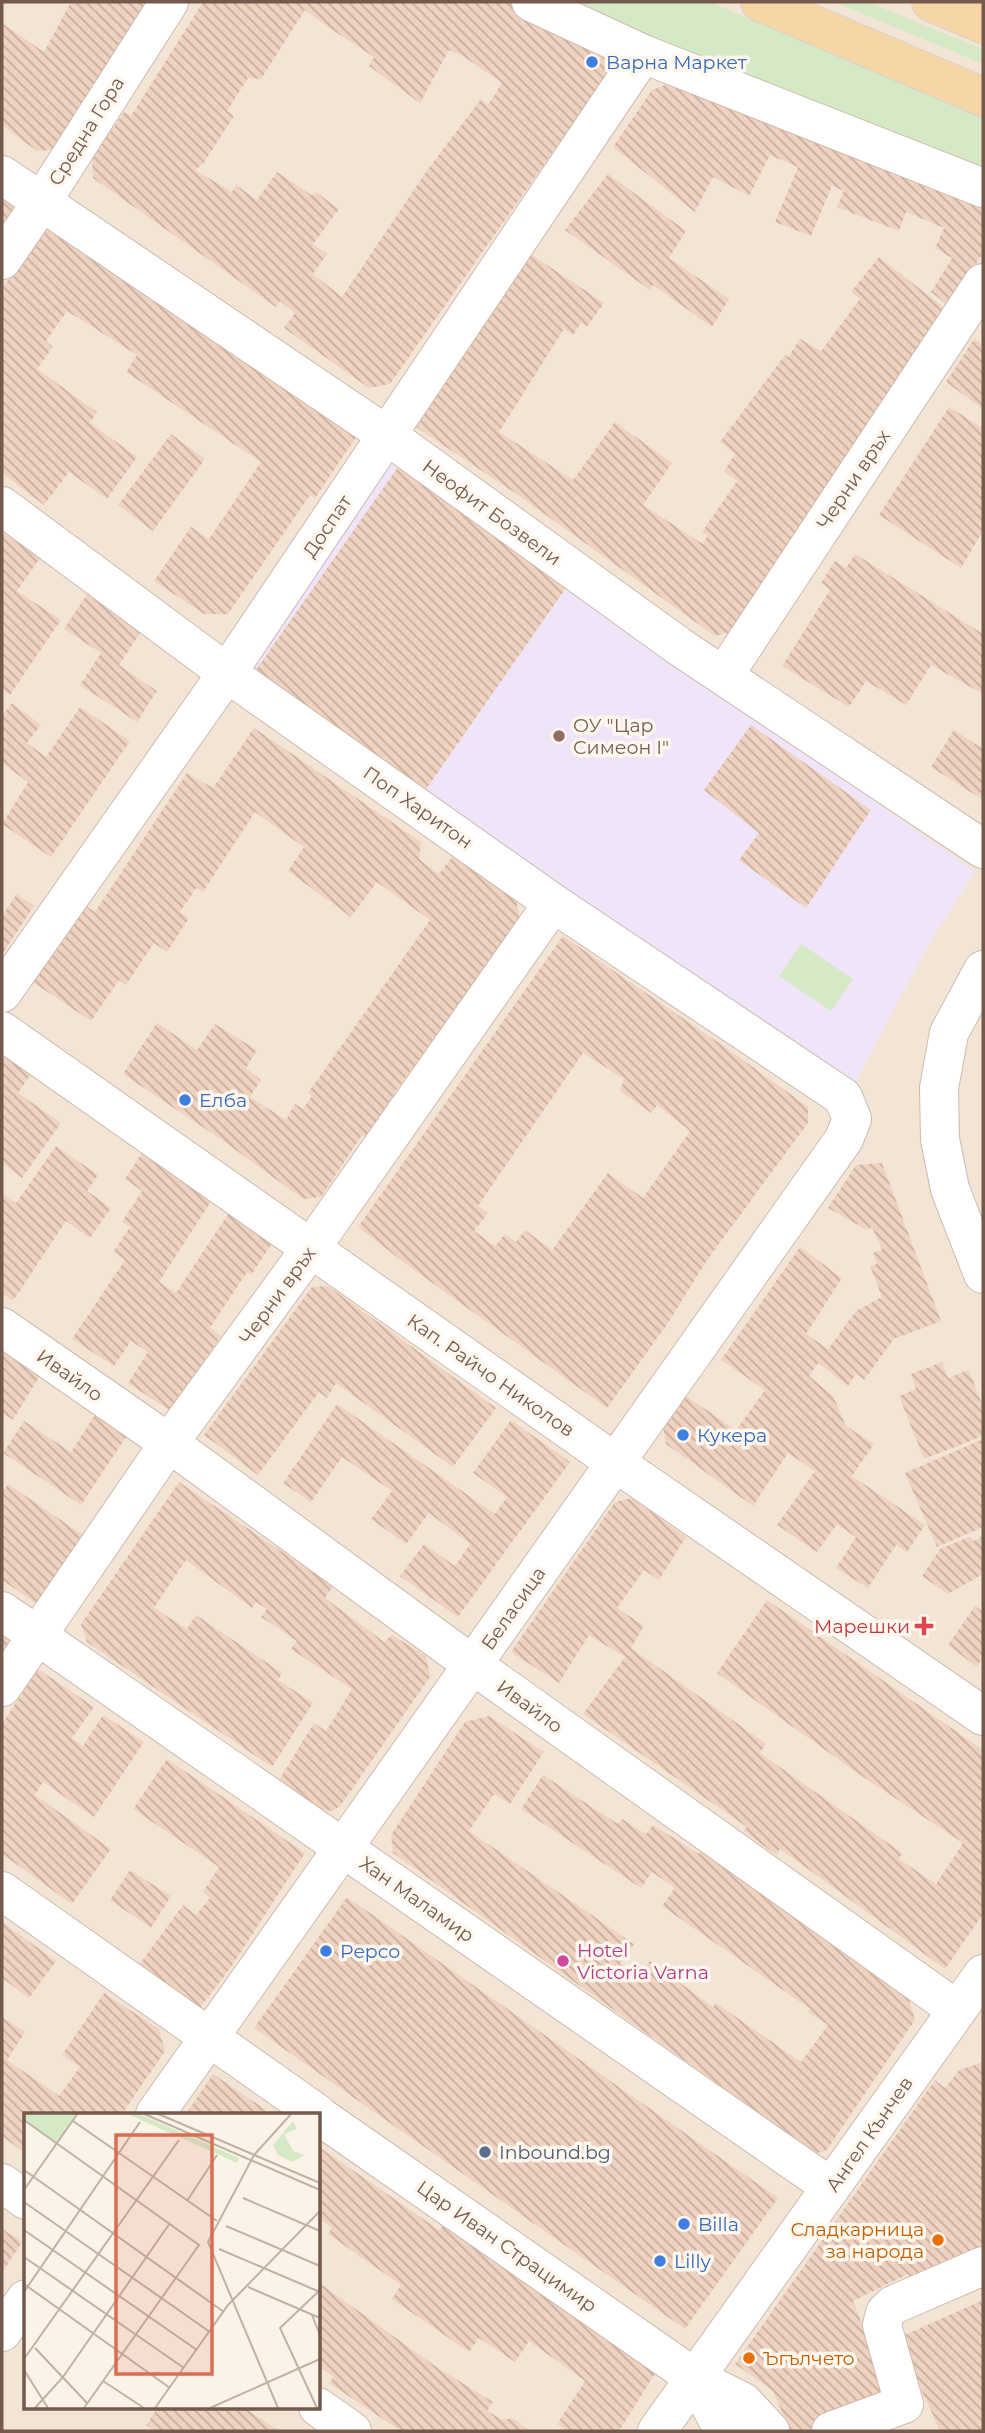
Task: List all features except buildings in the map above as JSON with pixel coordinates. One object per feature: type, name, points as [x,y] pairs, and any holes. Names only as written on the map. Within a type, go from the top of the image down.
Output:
[{"type":"main road","points":[[760,2],[983,97]]},
{"type":"main road","points":[[931,2],[983,24]]},
{"type":"street","name":"Средна Гора","points":[[2,260],[41,204],[169,2]]},
{"type":"street","points":[[531,2],[643,54],[983,188]]},
{"type":"street","name":"Доспат","points":[[2,993],[227,673],[643,54]]},
{"type":"street","name":"Неофит Бозвели","points":[[2,175],[41,204],[388,436],[680,647],[983,849]]},
{"type":"street","name":"Черни връх","points":[[724,675],[983,283]]},
{"type":"street","name":"Поп Харитон","points":[[2,506],[227,673],[553,903],[843,1097]]},
{"type":"street","name":"Черни връх","points":[[2,1687],[169,1443],[311,1248],[553,903]]},
{"type":"street","points":[[983,970],[949,1034],[939,1088],[940,1139],[950,1189],[983,1274]]},
{"type":"street","name":"Кап. Райчо Николов","points":[[2,1031],[616,1463],[983,1716]]},
{"type":"street","name":"Беласица","points":[[156,2113],[844,1139],[852,1119],[843,1097]]},
{"type":"street","name":"Ивайло","points":[[2,1327],[169,1443],[473,1665],[973,1998]]},
{"type":"street","name":"Хан Маламир","points":[[2,1611],[831,2188]]},
{"type":"street","name":"Цар Иван Страцимир","points":[[2,1891],[315,2113]]},
{"type":"street","name":"Ангел Кънчев","points":[[657,2431],[831,2188],[973,1998]]},
{"type":"street","name":"Цар Иван Страцимир","points":[[320,2116],[695,2378],[743,2402],[770,2431]]},
{"type":"street","points":[[2,2183],[24,2199]]},
{"type":"street","points":[[831,2431],[909,2417],[882,2325],[885,2313],[892,2305],[983,2266]]},
{"type":"street","points":[[2,2332],[24,2302]]},
{"type":"street","points":[[695,2378],[724,2431]]},
{"type":"street","points":[[319,2408],[352,2431]]},
{"type":"shaded area","points":[[2,2],[983,2],[983,2431],[2,2431]]},
{"type":"shaded area","name":"ОУ \"Цар Симеон I\"","points":[[389,462],[975,871],[930,942],[853,1086],[248,673]]},
{"type":"green space","points":[[531,2],[710,2],[983,118],[983,188]]},
{"type":"green space","points":[[834,2],[868,2],[983,49],[983,64]]},
{"type":"green space","points":[[801,944],[853,979],[831,1011],[779,976]]},
{"type":"place","name":"Варна Маркет","points":[[592,62]]},
{"type":"place","name":"ОУ \"Цар Симеон I\"","points":[[559,736]]},
{"type":"place","name":"Елба","points":[[185,1100]]},
{"type":"place","name":"Кукера","points":[[683,1435]]},
{"type":"place","name":"Марешки","points":[[924,1626]]},
{"type":"place","name":"Pepco","points":[[326,1951]]},
{"type":"place","name":"Hotel Victoria Varna","points":[[563,1961]]},
{"type":"place","name":"Inbound.bg","points":[[485,2152]]},
{"type":"place","name":"Billa","points":[[684,2224]]},
{"type":"place","name":"Сладкарница за народа","points":[[938,2240]]},
{"type":"place","name":"Lilly","points":[[660,2261]]},
{"type":"place","name":"Ъгълчето","points":[[749,2358]]}]
